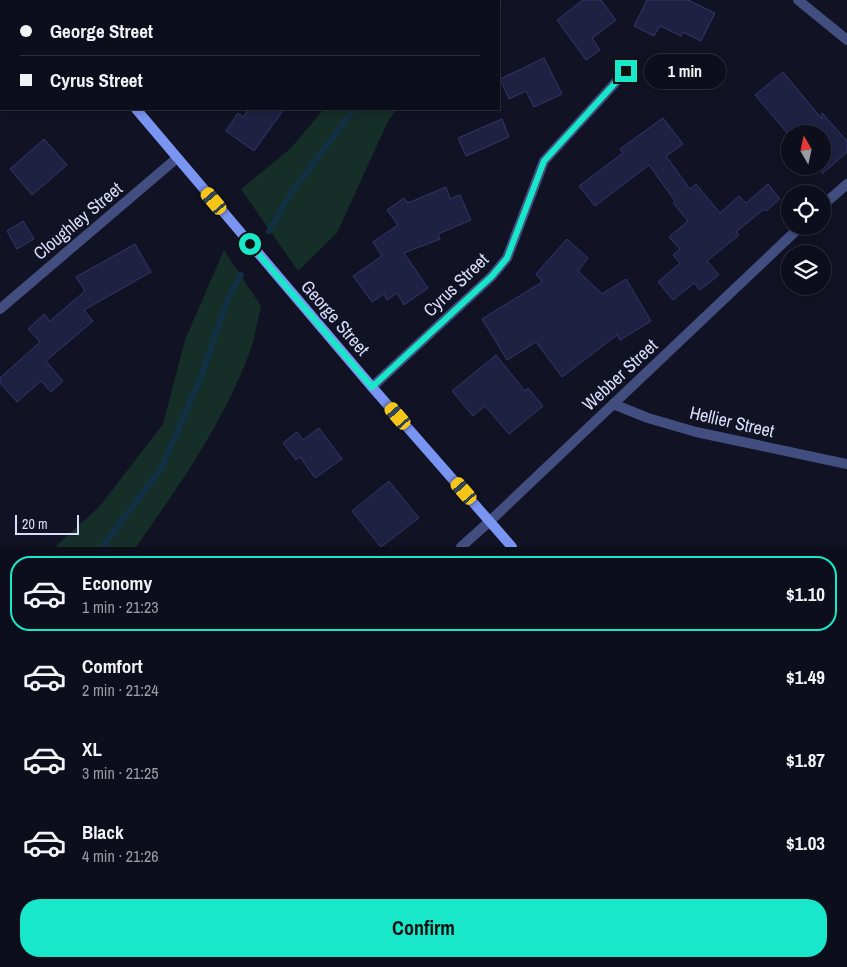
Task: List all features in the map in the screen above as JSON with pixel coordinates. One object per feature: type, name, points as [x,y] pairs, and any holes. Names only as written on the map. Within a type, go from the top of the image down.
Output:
[{"type":"main road","name":"George Street","points":[[137,110],[372,387],[512,547]]},
{"type":"street","points":[[798,0],[847,40]]},
{"type":"street","name":"Cyrus Street","points":[[372,387],[492,276],[507,258],[544,161],[626,71]]},
{"type":"street","name":"Cloughley Street","points":[[0,309],[177,158]]},
{"type":"street","points":[[831,198],[847,184]]},
{"type":"street","name":"Webber Street","points":[[461,547],[791,235]]},
{"type":"street","name":"Hellier Street","points":[[613,404],[648,418],[696,432],[847,464]]},
{"type":"green space","points":[[323,110],[396,110],[388,121],[337,233],[298,271],[241,189],[290,149]]},
{"type":"green space","points":[[224,250],[261,306],[249,354],[213,430],[184,478],[136,547],[55,547],[100,506],[163,424],[185,340]]},
{"type":"building","points":[[583,0],[601,0],[616,20],[592,38],[600,50],[586,60],[557,20]]},
{"type":"building","points":[[647,0],[688,0],[715,13],[701,41],[683,32],[681,36],[660,26],[654,36],[634,26]]},
{"type":"building","points":[[544,58],[562,94],[534,107],[526,91],[509,99],[500,79]]},
{"type":"building","points":[[783,72],[822,119],[822,113],[847,141],[847,152],[831,166],[831,125],[781,126],[755,95]]},
{"type":"building","points":[[248,110],[283,110],[254,151],[226,131],[238,113],[243,117]]},
{"type":"building","points":[[663,118],[683,144],[666,156],[690,189],[696,184],[720,213],[739,196],[746,203],[768,184],[780,199],[766,211],[764,209],[736,232],[739,235],[707,261],[719,275],[700,290],[694,283],[673,300],[658,282],[680,263],[673,255],[680,249],[669,237],[688,221],[673,203],[675,201],[649,165],[595,206],[579,186],[623,153],[620,149]]},
{"type":"building","points":[[502,119],[509,137],[466,156],[458,138]]},
{"type":"building","points":[[44,139],[67,165],[32,195],[10,169]]},
{"type":"building","points":[[446,187],[450,199],[460,195],[471,220],[438,234],[440,239],[404,253],[428,288],[404,305],[397,293],[387,300],[384,294],[372,302],[353,276],[382,256],[373,242],[398,225],[387,210],[404,198],[408,203]]},
{"type":"building","points":[[23,221],[34,239],[17,249],[7,231]]},
{"type":"building","points":[[567,239],[588,258],[578,271],[602,294],[626,279],[651,321],[620,340],[617,335],[562,377],[536,342],[507,360],[482,319],[542,282],[536,274]]},
{"type":"building","points":[[135,244],[151,272],[84,310],[93,321],[46,361],[63,381],[51,392],[41,381],[17,402],[0,383],[0,378],[40,342],[28,329],[44,314],[50,321],[85,291],[76,277]]},
{"type":"building","points":[[496,355],[525,391],[528,388],[543,406],[509,434],[485,406],[473,416],[452,391]]},
{"type":"building","points":[[319,428],[342,459],[315,478],[300,457],[296,460],[283,443],[297,432],[303,440]]},
{"type":"building","points":[[389,481],[419,518],[381,547],[352,511]]},
{"type":"waterway","points":[[269,231],[291,193],[353,110]]},
{"type":"waterway","points":[[102,547],[161,469],[201,377],[228,298],[241,275]]},
{"type":"route","points":[[250,244],[372,387],[492,276],[507,258],[544,161],[626,71]]}]
